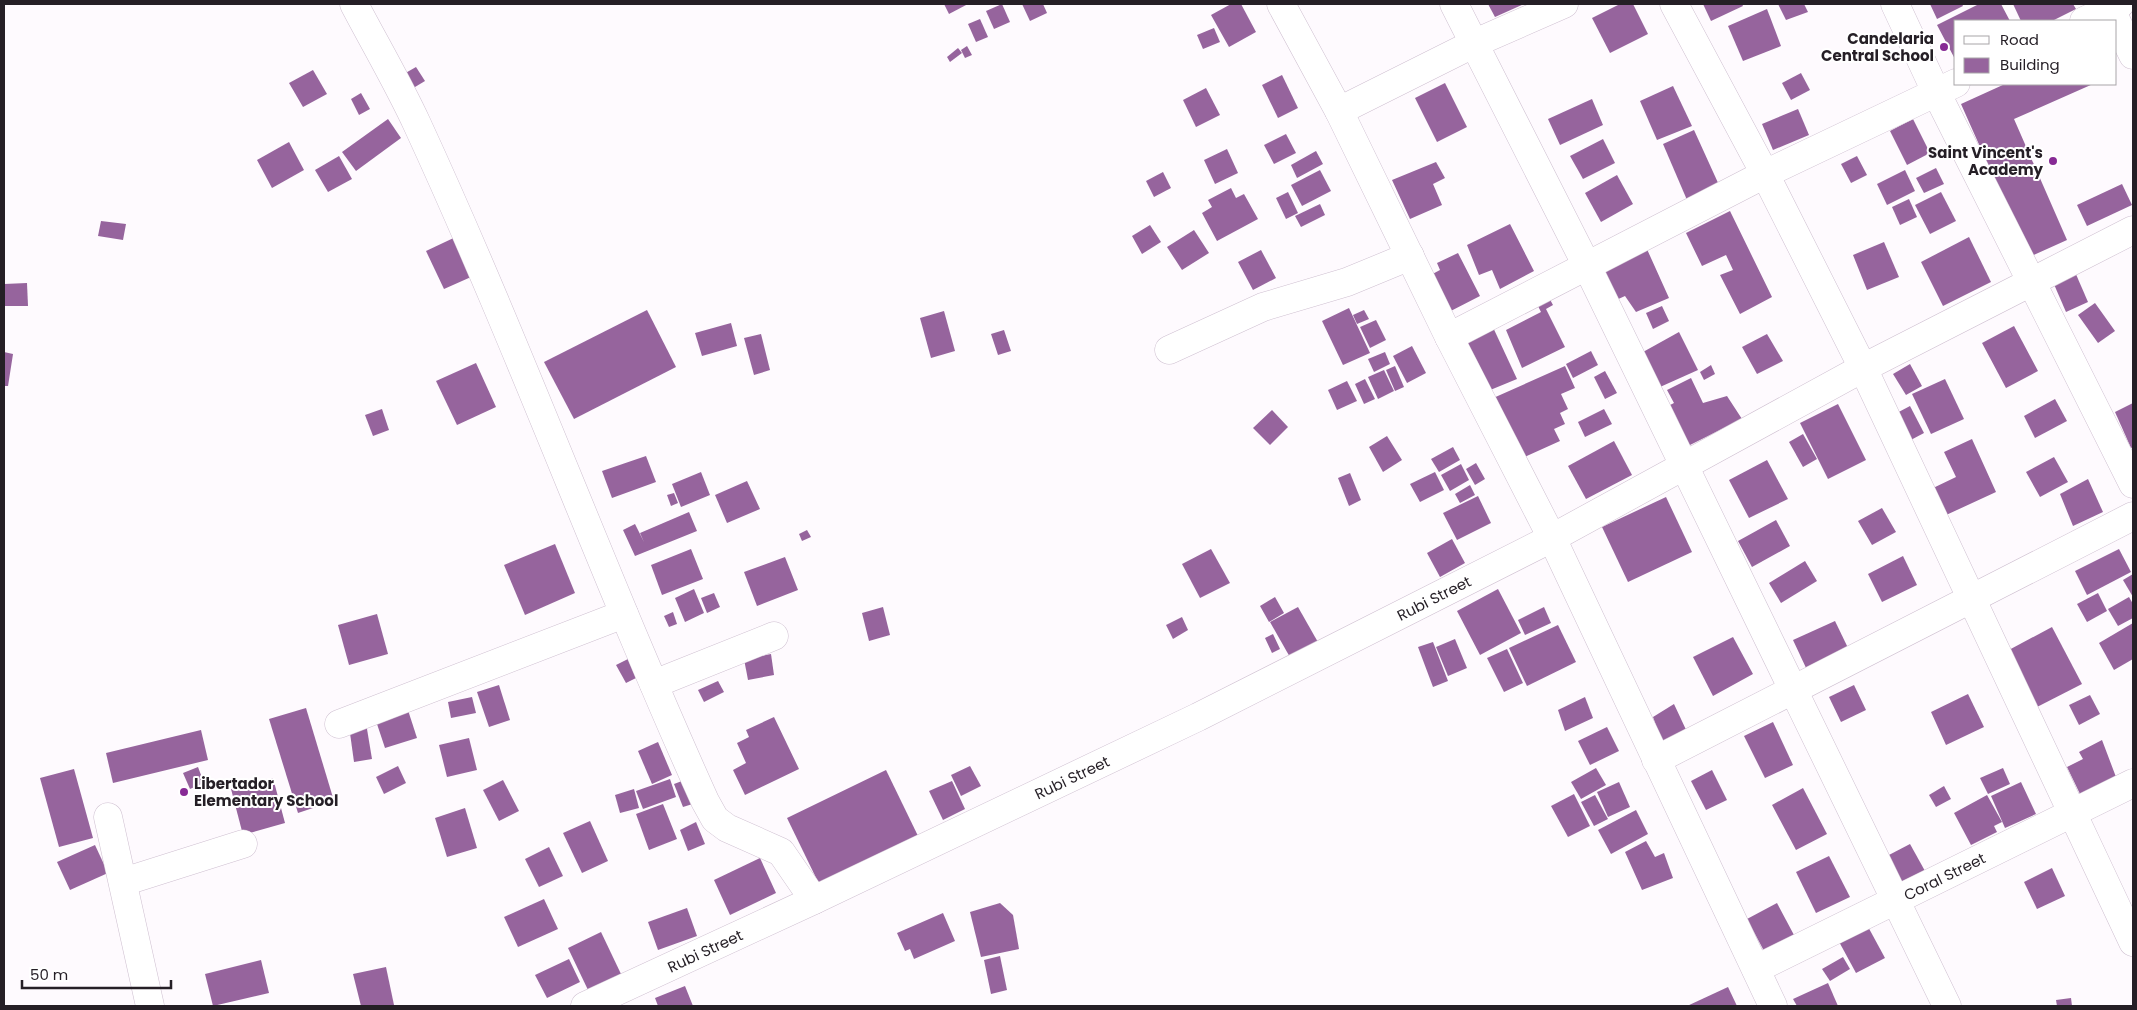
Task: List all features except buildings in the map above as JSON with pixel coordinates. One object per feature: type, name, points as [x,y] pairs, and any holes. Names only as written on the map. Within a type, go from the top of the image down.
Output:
[{"type":"street","points":[[354,4],[416,122],[488,282],[624,614],[701,793],[715,818],[749,839],[781,852],[814,900]]},
{"type":"street","points":[[1281,4],[1340,111],[1449,337],[1552,538],[1773,1006]]},
{"type":"street","points":[[1454,4],[1586,264],[1894,901],[1947,1006]]},
{"type":"street","points":[[1340,111],[1475,43],[1564,4]]},
{"type":"street","points":[[1674,4],[1765,174],[1863,368],[2133,942]]},
{"type":"street","points":[[1895,4],[1946,88],[2032,280],[2133,484]]},
{"type":"street","points":[[2086,20],[2113,5],[2133,55]]},
{"type":"street","points":[[1449,337],[1586,264],[1765,174],[1946,88]]},
{"type":"street","name":"Rubi Street","points":[[585,1006],[814,900],[1198,717],[1552,538],[1863,368],[2133,230]]},
{"type":"street","points":[[1169,350],[1263,307],[1347,282],[1410,256]]},
{"type":"street","points":[[1656,760],[1794,691],[1971,597],[2133,516]]},
{"type":"street","points":[[339,724],[624,614]]},
{"type":"street","points":[[654,684],[774,636]]},
{"type":"street","name":"Coral Street","points":[[1756,969],[2133,783]]},
{"type":"street","points":[[108,817],[150,1006]]},
{"type":"street","points":[[122,882],[243,844]]},
{"type":"place","name":"Candelaria Central School","points":[[1944,47]]},
{"type":"place","name":"Saint Vincent's Academy","points":[[2053,161]]},
{"type":"place","name":"Libertador Elementary School","points":[[184,792]]}]
